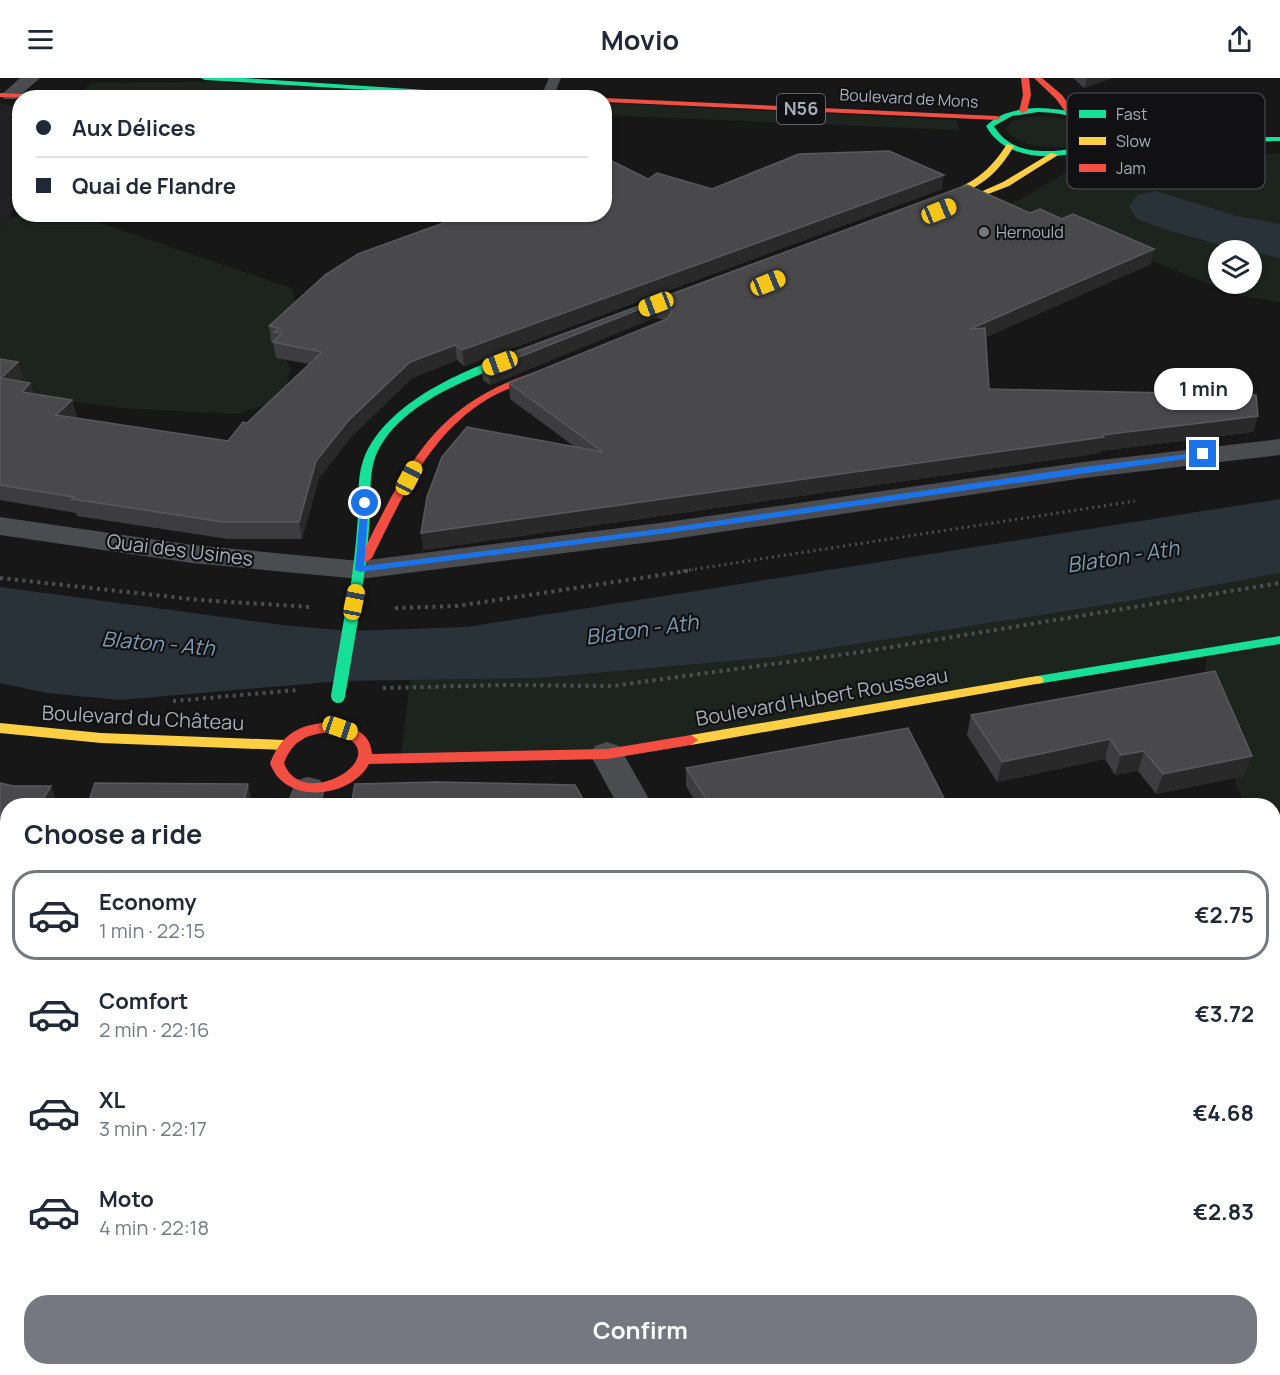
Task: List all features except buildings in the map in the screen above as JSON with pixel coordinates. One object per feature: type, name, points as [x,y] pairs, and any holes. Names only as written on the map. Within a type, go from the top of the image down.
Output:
[{"type":"street","points":[[14,90],[31,78]]},
{"type":"street","points":[[205,78],[410,90]]},
{"type":"street","points":[[1023,111],[1027,95],[1025,78]]},
{"type":"street","points":[[1038,78],[1059,97],[1067,108]]},
{"type":"street","name":"Boulevard de Mons","points":[[612,100],[997,118],[1023,111],[1049,111],[1067,115]]},
{"type":"street","points":[[997,118],[990,126],[987,135],[1010,146],[1031,152],[1054,155],[1067,153]]},
{"type":"street","points":[[1265,127],[1280,127]]},
{"type":"street","points":[[914,209],[991,177],[1002,163],[1010,146]]},
{"type":"street","points":[[929,217],[1006,184],[1054,155]]},
{"type":"street","points":[[334,711],[362,739],[367,748],[367,759],[362,769],[352,778],[305,797],[279,773],[278,754],[284,745],[334,711],[360,570],[369,459],[384,434],[409,410],[443,387],[477,371],[533,350]]},
{"type":"street","points":[[360,570],[419,460],[455,419],[476,402],[565,364]]},
{"type":"street","name":"Quai des Usines","points":[[0,526],[192,554],[360,570],[667,531],[1084,470],[1280,447]]},
{"type":"street","name":"Boulevard Hubert Rousseau","points":[[367,759],[607,754],[1280,640]]},
{"type":"street","name":"Boulevard du Château","points":[[0,728],[101,738],[284,745]]},
{"type":"street","points":[[607,754],[632,798]]},
{"type":"path","points":[[375,688],[506,685],[612,686],[861,652],[1280,583]]},
{"type":"path","points":[[171,701],[304,690]]},
{"type":"shaded area","points":[[205,82],[360,90],[83,90],[91,83]]},
{"type":"shaded area","points":[[612,103],[957,120],[958,130],[612,115]]},
{"type":"shaded area","points":[[0,104],[12,106],[12,212],[0,227]]},
{"type":"shaded area","points":[[1024,117],[1067,119],[1067,146],[1032,145],[1012,136],[1006,129],[1008,125]]},
{"type":"shaded area","points":[[1265,154],[1280,154],[1280,302],[1237,294],[1262,294],[1262,240],[1208,240],[1208,284],[1011,204],[1066,173],[1067,189],[1265,189]]},
{"type":"shaded area","points":[[12,217],[12,222],[98,222],[291,288],[296,304],[270,328],[290,368],[287,386],[273,402],[238,414],[122,408],[0,392],[0,227]]},
{"type":"shaded area","points":[[1280,573],[1280,798],[1242,798],[1235,782],[1235,742],[1203,681],[1208,651],[607,754],[401,758],[410,680],[539,678],[774,657],[1130,601]]},
{"type":"water","name":"Blaton - Ath","points":[[1280,499],[1280,573],[1130,601],[774,657],[539,678],[340,681],[120,700],[47,693],[0,683],[0,587],[282,625],[349,631],[467,627]]},
{"type":"waterway","points":[[1156,207],[1217,227],[1280,241]]},
{"type":"traffic: fast","points":[[205,78],[410,90]]},
{"type":"traffic: fast","points":[[1067,113],[1023,111],[1010,114],[990,126],[1003,142],[1014,148],[1045,154],[1067,152]]},
{"type":"traffic: fast","points":[[1265,139],[1280,139]]},
{"type":"traffic: fast","points":[[354,602],[361,548],[366,473],[369,460],[379,440],[394,422],[413,406],[434,393],[457,381],[524,354]]},
{"type":"traffic: fast","points":[[338,696],[354,602]]},
{"type":"traffic: fast","points":[[1037,680],[1280,640]]},
{"type":"traffic: slow","points":[[929,203],[966,189],[986,177],[1010,146]]},
{"type":"traffic: slow","points":[[980,194],[1006,184],[1054,155]]},
{"type":"traffic: slow","points":[[691,740],[1037,680]]},
{"type":"traffic: slow","points":[[0,728],[101,738],[284,745]]},
{"type":"traffic: jam","points":[[1023,111],[1027,95],[1025,78]]},
{"type":"traffic: jam","points":[[1038,78],[1059,97],[1067,108]]},
{"type":"traffic: jam","points":[[0,95],[12,96]]},
{"type":"traffic: jam","points":[[612,100],[997,118]]},
{"type":"traffic: jam","points":[[366,558],[411,472],[440,432],[458,415],[485,396],[549,371]]},
{"type":"traffic: jam","points":[[331,727],[352,732],[363,741],[366,753],[362,765],[352,776],[338,784],[321,788],[302,786],[286,778],[277,763],[291,740],[304,732],[331,727]]},
{"type":"traffic: jam","points":[[367,759],[607,754],[691,740]]},
{"type":"place","name":"Hernould","points":[[984,232]]},
{"type":"route","points":[[365,503],[360,570],[667,531],[1203,454]]}]
